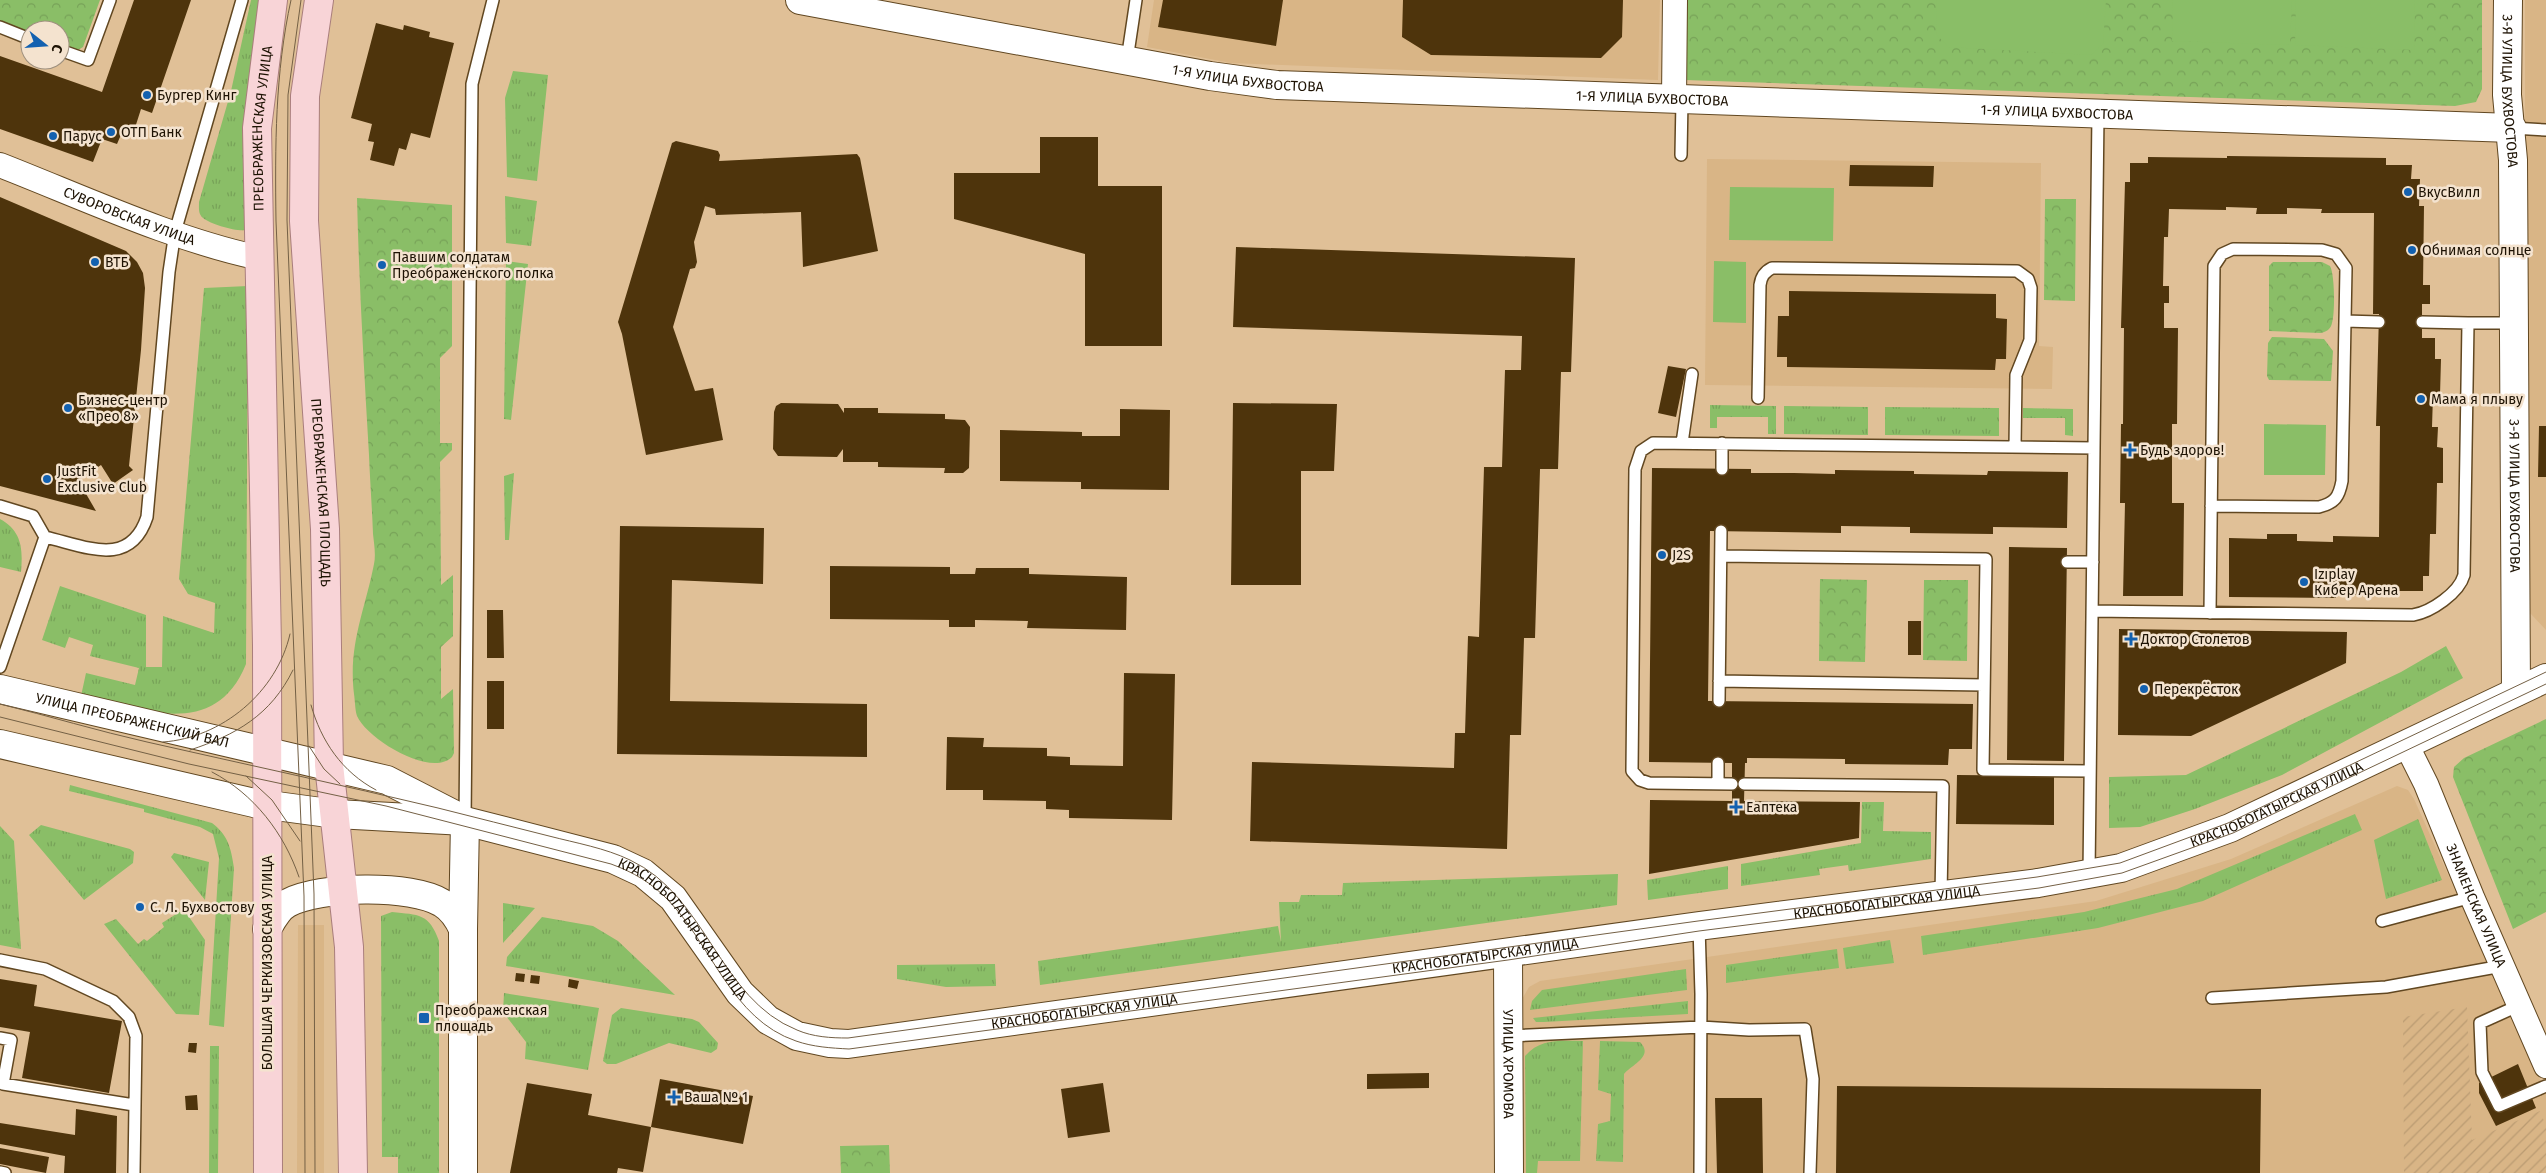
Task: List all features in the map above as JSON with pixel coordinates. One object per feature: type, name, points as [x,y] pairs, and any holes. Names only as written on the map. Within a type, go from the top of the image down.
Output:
[{"type":"main road","name":"ПРЕОБРАЖЕНСКАЯ УЛИЦА","points":[[260,258],[257,128],[273,0]]},
{"type":"main road","name":"ПРЕОБРАЖЕНСКАЯ ПЛОЩАДЬ","points":[[320,0],[312,41],[306,96],[304,221],[325,529],[329,765]]},
{"type":"main road","points":[[260,258],[267,645],[266,753]]},
{"type":"main road","name":"БОЛЬШАЯ ЧЕРКИЗОВСКАЯ УЛИЦА","points":[[266,753],[268,1173]]},
{"type":"main road","points":[[329,765],[336,814],[349,946],[353,1173]]},
{"type":"street","name":"1-Я УЛИЦА БУХВОСТОВА","points":[[800,0],[870,6],[1127,60],[1210,76],[1277,85],[2512,128]]},
{"type":"street","points":[[1675,0],[1678,100]]},
{"type":"street","name":"3-Я УЛИЦА БУХВОСТОВА","points":[[2508,0],[2507,96],[2512,128],[2516,692]]},
{"type":"street","name":"СУВОРОВСКАЯ УЛИЦА","points":[[0,165],[230,252],[260,258]]},
{"type":"street","name":"КРАСНОБОГАТЫРСКАЯ УЛИЦА","points":[[266,805],[336,814],[466,820],[593,853],[644,873],[673,898],[726,974],[754,1007],[783,1030],[797,1036],[830,1043],[872,1042],[1699,926],[1941,895],[2121,868],[2230,828],[2407,746],[2546,678]]},
{"type":"street","name":"УЛИЦА ПРЕОБРАЖЕНСКИЙ ВАЛ","points":[[0,689],[266,753]]},
{"type":"street","points":[[0,744],[266,805]]},
{"type":"street","name":"ЗНАМЕНСКАЯ УЛИЦА","points":[[2407,746],[2426,784],[2472,897],[2546,1066]]},
{"type":"street","name":"КРАСНОБОГАТЫРСКАЯ УЛИЦА","points":[[266,753],[329,765],[387,780],[466,820]]},
{"type":"street","points":[[463,1173],[463,930],[466,820]]},
{"type":"street","points":[[266,929],[274,916],[286,904],[314,894],[400,890],[429,897],[450,909],[458,918],[463,930]]},
{"type":"street","name":"УЛИЦА ХРОМОВА","points":[[1508,954],[1509,1173]]},
{"type":"lane","points":[[70,54],[88,60],[110,0]]},
{"type":"lane","points":[[0,506],[33,516],[45,537],[102,550],[121,549],[134,542],[142,531],[147,517],[169,272],[175,232],[242,0]]},
{"type":"lane","points":[[466,820],[472,84],[493,0]]},
{"type":"lane","points":[[1127,60],[1136,0]]},
{"type":"lane","points":[[0,27],[20,34]]},
{"type":"lane","points":[[1678,100],[1681,155]]},
{"type":"lane","points":[[2089,874],[2098,114]]},
{"type":"lane","points":[[2512,128],[2546,130]]},
{"type":"lane","points":[[2210,612],[2211,506],[2214,266],[2218,258],[2226,251],[2233,249],[2322,250],[2336,254],[2346,268],[2342,481],[2340,494],[2335,501],[2319,507],[2211,506]]},
{"type":"lane","points":[[1758,398],[1760,285],[1761,279],[1772,268],[2017,272],[2028,280],[2031,288],[2030,340],[2016,375],[2015,447]]},
{"type":"lane","points":[[2345,321],[2379,322]]},
{"type":"lane","points":[[2422,322],[2514,323]]},
{"type":"lane","points":[[2092,611],[2413,615],[2426,611],[2457,589],[2464,575],[2468,323]]},
{"type":"lane","points":[[1682,443],[1692,374]]},
{"type":"lane","points":[[1732,784],[1646,782],[1635,776],[1631,763],[1634,469],[1641,451],[1653,443],[2094,448]]},
{"type":"lane","points":[[1722,444],[1722,469]]},
{"type":"lane","points":[[1719,701],[1721,531]]},
{"type":"lane","points":[[0,667],[45,537]]},
{"type":"lane","points":[[1721,556],[1986,559],[1983,770],[2090,771]]},
{"type":"lane","points":[[2067,562],[2093,562]]},
{"type":"lane","points":[[1719,681],[1984,684]]},
{"type":"lane","points":[[1718,763],[1718,784]]},
{"type":"lane","points":[[1744,784],[1943,786],[1941,895]]},
{"type":"lane","points":[[2382,921],[2472,897]]},
{"type":"lane","points":[[1699,926],[1701,1028],[1700,1173]]},
{"type":"lane","points":[[0,960],[45,969],[113,1001],[128,1017],[136,1036],[134,1173]]},
{"type":"lane","points":[[2212,998],[2386,987],[2502,966]]},
{"type":"lane","points":[[2520,1004],[2480,1023],[2482,1072],[2499,1106],[2546,1086]]},
{"type":"lane","points":[[1508,1036],[1701,1028],[1749,1030],[1805,1029],[1813,1079],[1810,1173]]},
{"type":"lane","points":[[0,1038],[10,1040],[2,1084],[134,1105]]},
{"type":"lane","points":[[0,1172],[5,1173]]},
{"type":"shaded area","points":[[1154,0],[1660,0],[1658,80],[1231,63],[1147,47]]},
{"type":"shaded area","points":[[2525,0],[2546,0],[2546,630],[2530,613],[2525,592]]},
{"type":"shaded area","points":[[1707,159],[2041,163],[2039,346],[2053,347],[2052,389],[1705,385]]},
{"type":"shaded area","points":[[2397,786],[2408,790],[2414,799],[2546,1093],[2546,1173],[1520,1173],[1518,1006],[1529,987],[1540,981],[2096,901],[2231,859]]},
{"type":"shaded area","points":[[298,925],[324,925],[324,1173],[297,1173]]},
{"type":"shaded area","points":[[2467,1007],[2472,1140],[2540,1111],[2546,1126],[2546,1173],[2404,1173],[2403,1017]]},
{"type":"green space","points":[[0,0],[100,0],[83,47],[76,51],[70,49],[70,20],[20,20],[20,30],[0,23]]},
{"type":"green space","points":[[251,0],[264,0],[246,230],[236,230],[211,223],[203,218],[199,211],[199,202],[231,91]]},
{"type":"green space","points":[[1687,0],[2482,0],[2482,89],[2476,102],[2455,106],[1685,80]]},
{"type":"green space","points":[[1937,0],[2106,0],[2103,44],[2091,55],[1948,47],[1936,34]]},
{"type":"green space","points":[[2173,0],[2292,0],[2290,45],[2172,41]]},
{"type":"green space","points":[[2296,0],[2415,0],[2414,50],[2295,45]]},
{"type":"green space","points":[[513,71],[548,75],[537,181],[507,177],[505,98]]},
{"type":"green space","points":[[1730,187],[1834,188],[1833,241],[1729,240]]},
{"type":"green space","points":[[505,196],[537,201],[531,246],[506,243]]},
{"type":"green space","points":[[357,198],[452,205],[452,346],[440,358],[440,443],[452,443],[452,450],[440,462],[441,585],[453,575],[453,636],[441,647],[441,699],[453,689],[454,753],[452,757],[442,762],[430,763],[415,759],[386,745],[363,725],[356,711],[353,659],[358,628],[375,557]]},
{"type":"green space","points":[[2045,199],[2076,199],[2075,301],[2044,300]]},
{"type":"green space","points":[[506,261],[528,264],[511,420],[504,419]]},
{"type":"green space","points":[[1714,261],[1746,262],[1746,323],[1713,322]]},
{"type":"green space","points":[[2273,262],[2322,262],[2330,266],[2334,285],[2334,303],[2332,323],[2328,330],[2321,333],[2269,331],[2269,266]]},
{"type":"green space","points":[[248,286],[246,664],[232,688],[216,703],[196,711],[174,714],[151,712],[81,696],[86,673],[135,685],[139,668],[90,656],[93,645],[69,637],[65,648],[42,640],[60,586],[146,615],[146,667],[162,667],[163,616],[214,633],[215,603],[188,594],[179,579],[204,288]]},
{"type":"green space","points":[[2272,337],[2324,339],[2333,351],[2331,381],[2269,380],[2267,376],[2268,343]]},
{"type":"green space","points":[[1710,405],[1776,406],[1776,434],[1768,434],[1768,417],[1717,417],[1717,428],[1710,428]]},
{"type":"green space","points":[[1784,406],[1868,407],[1868,435],[1784,434]]},
{"type":"green space","points":[[1885,407],[1999,408],[1999,436],[1885,435]]},
{"type":"green space","points":[[2023,408],[2073,409],[2073,436],[2065,435],[2065,418],[2023,418]]},
{"type":"green space","points":[[2264,424],[2326,425],[2325,475],[2264,475]]},
{"type":"green space","points":[[514,473],[509,540],[505,540],[504,476]]},
{"type":"green space","points":[[0,519],[13,529],[20,541],[22,556],[21,572],[0,567]]},
{"type":"green space","points":[[1820,579],[1867,580],[1865,662],[1819,661]]},
{"type":"green space","points":[[1924,580],[1968,580],[1967,661],[1923,660]]},
{"type":"green space","points":[[2446,646],[2463,678],[2282,775],[2195,809],[2140,827],[2109,828],[2109,777],[2186,775],[2401,672]]},
{"type":"green space","points":[[2546,719],[2546,912],[2513,929],[2453,777],[2454,767],[2464,758]]},
{"type":"green space","points":[[70,785],[212,823],[222,832],[230,848],[234,868],[224,1027],[209,1025],[219,858],[213,834],[200,827],[144,812],[144,809],[69,791]]},
{"type":"green space","points":[[1862,802],[1884,802],[1883,831],[1931,832],[1931,859],[1849,871],[1848,865],[1819,869],[1820,875],[1741,886],[1741,864],[1861,843]]},
{"type":"green space","points":[[2355,814],[2362,830],[2203,901],[2098,928],[1923,955],[1921,936],[2084,912],[2177,889]]},
{"type":"green space","points":[[2418,819],[2442,880],[2386,899],[2374,840]]},
{"type":"green space","points":[[41,825],[130,849],[134,852],[133,863],[84,900],[29,835]]},
{"type":"green space","points":[[0,826],[14,841],[21,949],[0,945]]},
{"type":"green space","points":[[174,853],[209,862],[205,900],[171,857]]},
{"type":"green space","points":[[1728,866],[1728,889],[1648,900],[1647,880]]},
{"type":"green space","points":[[1618,874],[1617,905],[1040,985],[1038,961],[1278,926],[1281,942],[1279,902],[1299,902],[1301,895],[1342,895],[1343,883]]},
{"type":"green space","points":[[503,903],[535,908],[503,943]]},
{"type":"green space","points":[[181,911],[187,914],[205,940],[199,1015],[176,1014],[104,924],[116,919],[138,944],[144,939],[147,941],[164,927],[162,923]]},
{"type":"green space","points":[[392,912],[416,915],[427,920],[439,941],[439,1173],[398,1173],[398,1157],[382,1157],[381,916]]},
{"type":"green space","points":[[542,917],[593,926],[618,941],[675,995],[506,966],[507,957]]},
{"type":"green space","points":[[1890,940],[1894,963],[1846,969],[1843,948]]},
{"type":"green space","points":[[1837,949],[1839,968],[1726,983],[1726,965]]},
{"type":"green space","points":[[995,964],[996,986],[946,987],[897,979],[897,965]]},
{"type":"green space","points":[[1686,969],[1687,990],[1530,1010],[1532,1001],[1542,990]]},
{"type":"green space","points":[[504,993],[599,1008],[588,1070],[525,1059],[526,1042],[503,1012]]},
{"type":"green space","points":[[1688,1001],[1688,1014],[1544,1022],[1536,1022],[1533,1018]]},
{"type":"green space","points":[[621,1008],[692,1019],[699,1022],[718,1043],[717,1049],[711,1053],[669,1043],[616,1064],[607,1064],[603,1061],[612,1015]]},
{"type":"green space","points":[[1583,1041],[1580,1161],[1538,1161],[1537,1173],[1526,1173],[1525,1056],[1531,1050],[1544,1043]]},
{"type":"green space","points":[[1600,1041],[1640,1042],[1645,1052],[1641,1060],[1624,1074],[1623,1162],[1596,1161],[1598,1124],[1610,1121],[1611,1094],[1598,1090]]},
{"type":"green space","points":[[210,1046],[219,1046],[218,1173],[209,1173]]},
{"type":"green space","points":[[889,1145],[890,1173],[841,1173],[840,1146]]},
{"type":"building","points":[[134,0],[191,0],[152,113],[141,109],[133,134],[123,130],[117,144],[102,139],[93,162],[0,129],[0,56],[20,63],[20,70],[40,70],[102,92]]},
{"type":"building","points":[[1163,0],[1283,0],[1276,46],[1158,27]]},
{"type":"building","points":[[1403,0],[1623,0],[1622,37],[1601,58],[1431,55],[1402,37]]},
{"type":"building","points":[[376,23],[403,30],[404,25],[430,32],[429,37],[454,43],[430,138],[411,133],[406,150],[399,148],[394,166],[370,160],[374,142],[368,141],[372,124],[351,118]]},
{"type":"building","points":[[1040,137],[1098,137],[1098,186],[1162,186],[1162,346],[1085,346],[1085,254],[954,219],[954,173],[1040,173]]},
{"type":"building","points":[[676,141],[718,151],[720,155],[719,161],[857,154],[860,158],[878,251],[803,267],[801,212],[716,215],[715,209],[705,206],[694,242],[697,262],[695,268],[690,269],[673,327],[695,391],[713,388],[723,440],[646,455],[618,322],[672,143]]},
{"type":"building","points":[[2227,156],[2386,158],[2386,165],[2412,165],[2411,179],[2420,179],[2419,206],[2424,206],[2423,285],[2430,285],[2430,304],[2422,304],[2422,338],[2435,338],[2435,359],[2441,359],[2440,395],[2433,395],[2432,427],[2438,427],[2437,447],[2443,448],[2443,483],[2437,483],[2436,534],[2430,534],[2429,576],[2423,576],[2423,591],[2398,591],[2398,595],[2336,595],[2336,598],[2229,597],[2229,538],[2267,539],[2267,534],[2297,534],[2297,541],[2333,542],[2333,536],[2379,537],[2380,426],[2376,426],[2379,314],[2373,314],[2374,213],[2321,213],[2322,209],[2287,208],[2287,214],[2256,214],[2257,208],[2226,207],[2226,210],[2169,209],[2168,237],[2164,237],[2163,286],[2169,286],[2169,303],[2164,303],[2164,328],[2178,328],[2177,424],[2172,424],[2172,503],[2184,503],[2183,596],[2123,596],[2125,503],[2120,503],[2121,424],[2123,424],[2124,328],[2121,328],[2125,182],[2130,182],[2130,163],[2148,163],[2148,157],[2227,158]]},
{"type":"building","points":[[1850,165],[1934,166],[1933,187],[1849,186]]},
{"type":"building","name":"Бизнес-центр «Прео 8»","points":[[0,197],[126,251],[137,262],[143,273],[145,288],[141,350],[129,466],[133,470],[113,484],[101,465],[78,480],[96,511],[0,486]]},
{"type":"building","points":[[1236,247],[1575,258],[1571,372],[1561,372],[1558,469],[1540,469],[1535,638],[1524,638],[1521,735],[1510,735],[1507,849],[1250,841],[1252,762],[1454,768],[1455,733],[1465,733],[1468,636],[1479,637],[1484,467],[1502,467],[1505,370],[1521,370],[1522,336],[1233,327]]},
{"type":"building","points":[[1789,291],[1996,294],[1996,318],[2007,319],[2006,359],[1996,359],[1995,370],[1787,367],[1787,357],[1777,357],[1778,316],[1789,316]]},
{"type":"building","points":[[1668,366],[1686,369],[1676,417],[1658,413]]},
{"type":"building","points":[[781,403],[838,404],[844,413],[844,408],[878,408],[878,413],[945,414],[945,419],[965,420],[970,427],[969,468],[963,473],[944,473],[945,468],[878,467],[878,462],[843,462],[843,449],[837,457],[778,456],[773,449],[774,412],[776,406]]},
{"type":"building","points":[[1233,403],[1337,404],[1334,471],[1301,471],[1301,585],[1231,585]]},
{"type":"building","points":[[1120,409],[1170,410],[1169,490],[1081,489],[1081,482],[1000,481],[1000,430],[1082,432],[1082,436],[1120,436]]},
{"type":"building","points":[[2539,426],[2546,426],[2546,477],[2538,477]]},
{"type":"building","points":[[1652,468],[1751,469],[1751,473],[1835,474],[1835,470],[1914,471],[1914,474],[1987,475],[1988,471],[2068,472],[2067,528],[1993,527],[1993,534],[1910,533],[1910,527],[1841,526],[1841,533],[1710,531],[1708,701],[1973,704],[1972,749],[1949,749],[1948,765],[1845,764],[1845,759],[1747,758],[1747,763],[1745,763],[1744,801],[1860,802],[1859,838],[1649,874],[1650,800],[1732,801],[1732,763],[1649,762]]},
{"type":"building","points":[[620,526],[764,528],[763,584],[672,580],[670,701],[867,704],[867,757],[617,754]]},
{"type":"building","points":[[2009,547],[2067,548],[2064,761],[2007,760]]},
{"type":"building","points":[[830,566],[950,567],[950,574],[975,574],[976,568],[1029,568],[1029,574],[1127,577],[1126,630],[1027,628],[1028,621],[975,620],[975,627],[949,627],[949,620],[830,619]]},
{"type":"building","points":[[487,610],[503,610],[504,658],[487,658]]},
{"type":"building","points":[[1908,621],[1921,621],[1921,655],[1908,655]]},
{"type":"building","points":[[2119,629],[2347,632],[2346,663],[2191,736],[2118,735]]},
{"type":"building","points":[[1124,673],[1175,674],[1172,820],[1069,818],[1069,810],[1046,809],[1046,801],[983,800],[983,790],[946,790],[947,737],[984,738],[983,747],[1047,748],[1047,756],[1070,757],[1070,765],[1123,766]]},
{"type":"building","points":[[487,681],[504,681],[504,729],[487,729]]},
{"type":"building","points":[[1957,775],[2054,776],[2054,825],[1956,824]]},
{"type":"building","points":[[516,973],[525,974],[524,982],[515,981]]},
{"type":"building","points":[[531,975],[540,976],[539,984],[530,983]]},
{"type":"building","points":[[0,979],[37,985],[34,1006],[122,1021],[109,1093],[22,1078],[30,1032],[0,1027]]},
{"type":"building","points":[[569,979],[579,981],[577,989],[568,987]]},
{"type":"building","points":[[189,1043],[197,1043],[196,1053],[188,1052]]},
{"type":"building","points":[[2518,1064],[2536,1108],[2496,1126],[2479,1093],[2479,1083]]},
{"type":"building","points":[[1429,1073],[1429,1088],[1367,1089],[1367,1074]]},
{"type":"building","points":[[660,1079],[753,1096],[743,1144],[651,1127]]},
{"type":"building","points":[[527,1083],[592,1094],[588,1115],[651,1127],[643,1172],[618,1168],[617,1173],[510,1173]]},
{"type":"building","points":[[1103,1083],[1110,1132],[1068,1138],[1061,1089]]},
{"type":"building","points":[[1837,1086],[2261,1089],[2260,1173],[1836,1173]]},
{"type":"building","points":[[197,1095],[198,1110],[186,1110],[185,1096]]},
{"type":"building","points":[[1715,1098],[1762,1098],[1763,1173],[1717,1173]]},
{"type":"building","points":[[76,1109],[117,1116],[116,1173],[64,1173],[65,1156],[0,1144],[0,1123],[75,1135]]},
{"type":"building","points":[[0,1148],[49,1157],[46,1173],[0,1164]]},
{"type":"tram line","points":[[291,0],[282,55],[277,110],[276,221],[304,896],[305,1173]]},
{"type":"tram line","points":[[301,0],[288,95],[287,220],[314,894],[315,1173]]},
{"type":"tram line","points":[[163,742],[185,739],[206,732],[244,708],[260,693],[273,675],[283,655],[290,634]]},
{"type":"tram line","points":[[190,750],[222,738],[251,721],[274,699],[293,670]]},
{"type":"tram line","points":[[0,704],[129,738],[438,808],[611,852],[630,860],[656,876],[678,897],[730,972],[749,995],[771,1015],[797,1030],[809,1034],[848,1038],[1698,921],[2037,877],[2120,863],[2228,823],[2546,672]]},
{"type":"tram line","points":[[0,717],[189,764],[386,806],[619,867],[649,883],[668,900],[683,918],[724,979],[755,1016],[774,1030],[796,1041],[815,1046],[849,1049],[1508,960],[1699,931],[2039,888],[2122,873],[2233,833],[2546,684]]},
{"type":"tram line","points":[[311,705],[321,731],[334,754],[353,774],[376,790]]},
{"type":"tram line","points":[[309,746],[324,769],[340,784]]},
{"type":"tram line","points":[[212,772],[241,792],[266,816],[285,845],[299,877]]},
{"type":"tram line","points":[[246,776],[272,800],[300,841]]},
{"type":"place","name":"Бургер Кинг","points":[[147,95]]},
{"type":"place","name":"ОТП Банк","points":[[111,132]]},
{"type":"place","name":"Парус","points":[[53,136]]},
{"type":"place","name":"ВкусВилл","points":[[2408,192]]},
{"type":"place","name":"Обнимая солнце","points":[[2412,250]]},
{"type":"place","name":"ВТБ","points":[[95,262]]},
{"type":"place","name":"Павшим солдатам Преображенского полка","points":[[382,265]]},
{"type":"place","name":"Мама я плыву","points":[[2421,399]]},
{"type":"place","name":"Бизнес-центр «Прео 8»","points":[[68,408]]},
{"type":"place","name":"Будь здоров!","points":[[2130,450]]},
{"type":"place","name":"JustFit Exclusive Club","points":[[47,479]]},
{"type":"place","name":"J2S","points":[[1662,555]]},
{"type":"place","name":"Izıplay Кибер Арена","points":[[2304,582]]},
{"type":"place","name":"Доктор Столетов","points":[[2131,639]]},
{"type":"place","name":"Перекрёсток","points":[[2144,689]]},
{"type":"place","name":"Еаптека","points":[[1736,807]]},
{"type":"place","name":"С. Л. Бухвостову","points":[[140,907]]},
{"type":"place","name":"Преображенская площадь","points":[[424,1018]]},
{"type":"place","name":"Ваша № 1","points":[[674,1097]]}]
